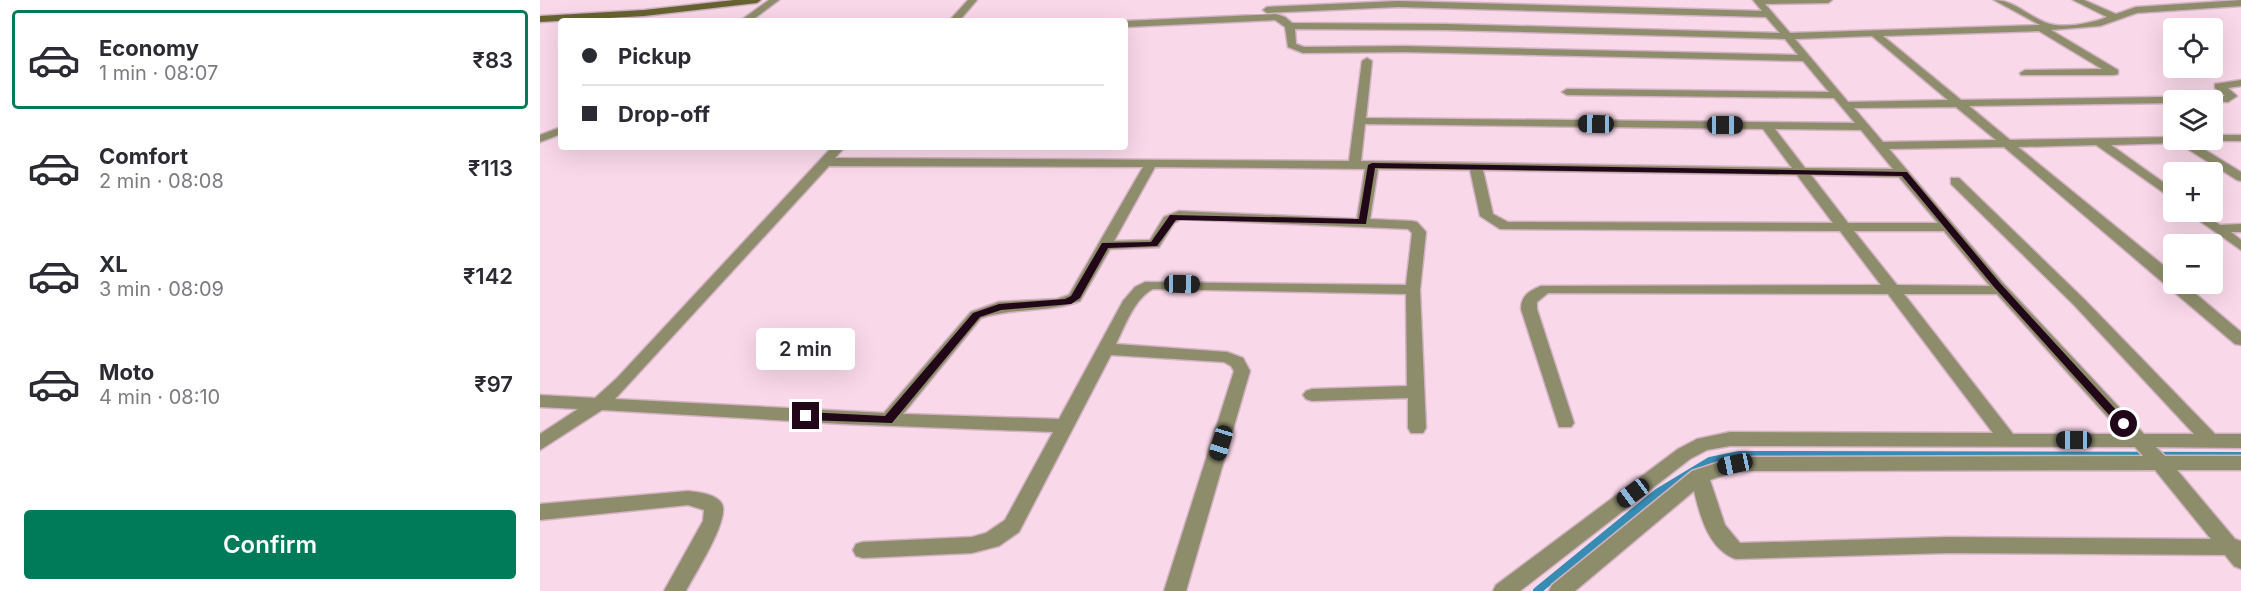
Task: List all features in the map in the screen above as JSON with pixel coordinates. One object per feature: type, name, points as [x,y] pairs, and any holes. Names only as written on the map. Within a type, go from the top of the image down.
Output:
[{"type":"street","points":[[540,19],[644,13],[757,0]]},
{"type":"street","points":[[749,18],[775,0]]},
{"type":"street","points":[[957,18],[973,0]]},
{"type":"street","points":[[1757,1],[1828,0]]},
{"type":"street","points":[[1998,0],[2046,27],[2114,72],[2025,73]]},
{"type":"street","points":[[2077,0],[2114,16]]},
{"type":"street","points":[[1757,1],[1882,146],[2001,290],[2237,552]]},
{"type":"street","points":[[1291,26],[1786,36],[1875,34],[2089,25],[2136,10],[2241,3]]},
{"type":"street","points":[[1244,18],[1246,12],[1257,10],[1425,5],[1768,14]]},
{"type":"street","points":[[1425,5],[1422,27],[1425,49]]},
{"type":"street","points":[[1128,24],[1276,17],[1287,21],[1291,26],[1291,45],[1296,49],[1425,49],[1805,58]]},
{"type":"street","points":[[1875,34],[2163,273]]},
{"type":"street","points":[[1355,165],[1367,61]]},
{"type":"street","points":[[1567,92],[1958,102],[2228,99],[2232,96],[2219,86],[2241,83]]},
{"type":"street","points":[[1360,121],[1865,127]]},
{"type":"street","points":[[1766,126],[2008,440]]},
{"type":"street","points":[[540,139],[558,131]]},
{"type":"street","points":[[2223,139],[2241,138]]},
{"type":"street","points":[[1882,146],[2163,140]]},
{"type":"street","points":[[2099,142],[2163,188]]},
{"type":"street","points":[[540,443],[599,405],[836,150]]},
{"type":"street","points":[[1062,162],[1068,150]]},
{"type":"street","points":[[2198,150],[2241,177]]},
{"type":"street","points":[[825,162],[1152,162],[1904,173]]},
{"type":"street","points":[[888,420],[976,315],[999,307],[1067,302],[1075,298],[1152,162]]},
{"type":"street","points":[[1363,222],[1372,165]]},
{"type":"street","points":[[1476,168],[1487,216],[1505,226],[1949,227]]},
{"type":"street","points":[[1955,180],[2079,302],[2211,441]]},
{"type":"street","points":[[1105,245],[1154,244],[1169,220],[1179,215],[1408,224],[1417,229],[1413,290],[1417,428]]},
{"type":"street","points":[[2208,222],[2241,246]]},
{"type":"street","points":[[2218,229],[2241,228]]},
{"type":"street","points":[[863,550],[972,545],[992,540],[1011,526],[1131,301],[1140,290],[1150,285],[1413,290]]},
{"type":"street","points":[[1565,423],[1529,309],[1529,301],[1535,294],[1546,289],[2001,290]]},
{"type":"street","points":[[2188,294],[2241,340]]},
{"type":"street","points":[[1105,349],[1227,357],[1237,362],[1242,371],[1175,591]]},
{"type":"street","points":[[1312,395],[1415,392]]},
{"type":"street","points":[[540,401],[888,420],[1064,426]]},
{"type":"street","points":[[1504,591],[1684,454],[1703,444],[1730,439],[2008,440],[2241,464]]},
{"type":"street","points":[[1560,591],[1699,476],[1715,469],[1752,463],[2150,453],[2211,441],[2241,441]]},
{"type":"street","points":[[1699,476],[1719,534],[1727,546],[1736,551],[1948,545],[2237,552]]},
{"type":"street","points":[[540,512],[688,498],[704,501],[714,507],[713,521],[675,591]]},
{"type":"waterway","points":[[1537,591],[1657,493],[1710,461],[1739,455],[2241,456]]},
{"type":"route","points":[[806,416],[888,420],[976,315],[999,307],[1067,302],[1075,298],[1105,245],[1147,246],[1154,244],[1159,241],[1169,220],[1173,217],[1183,215],[1363,222],[1372,165],[1550,170],[1904,173],[1997,285],[2124,424]]}]
